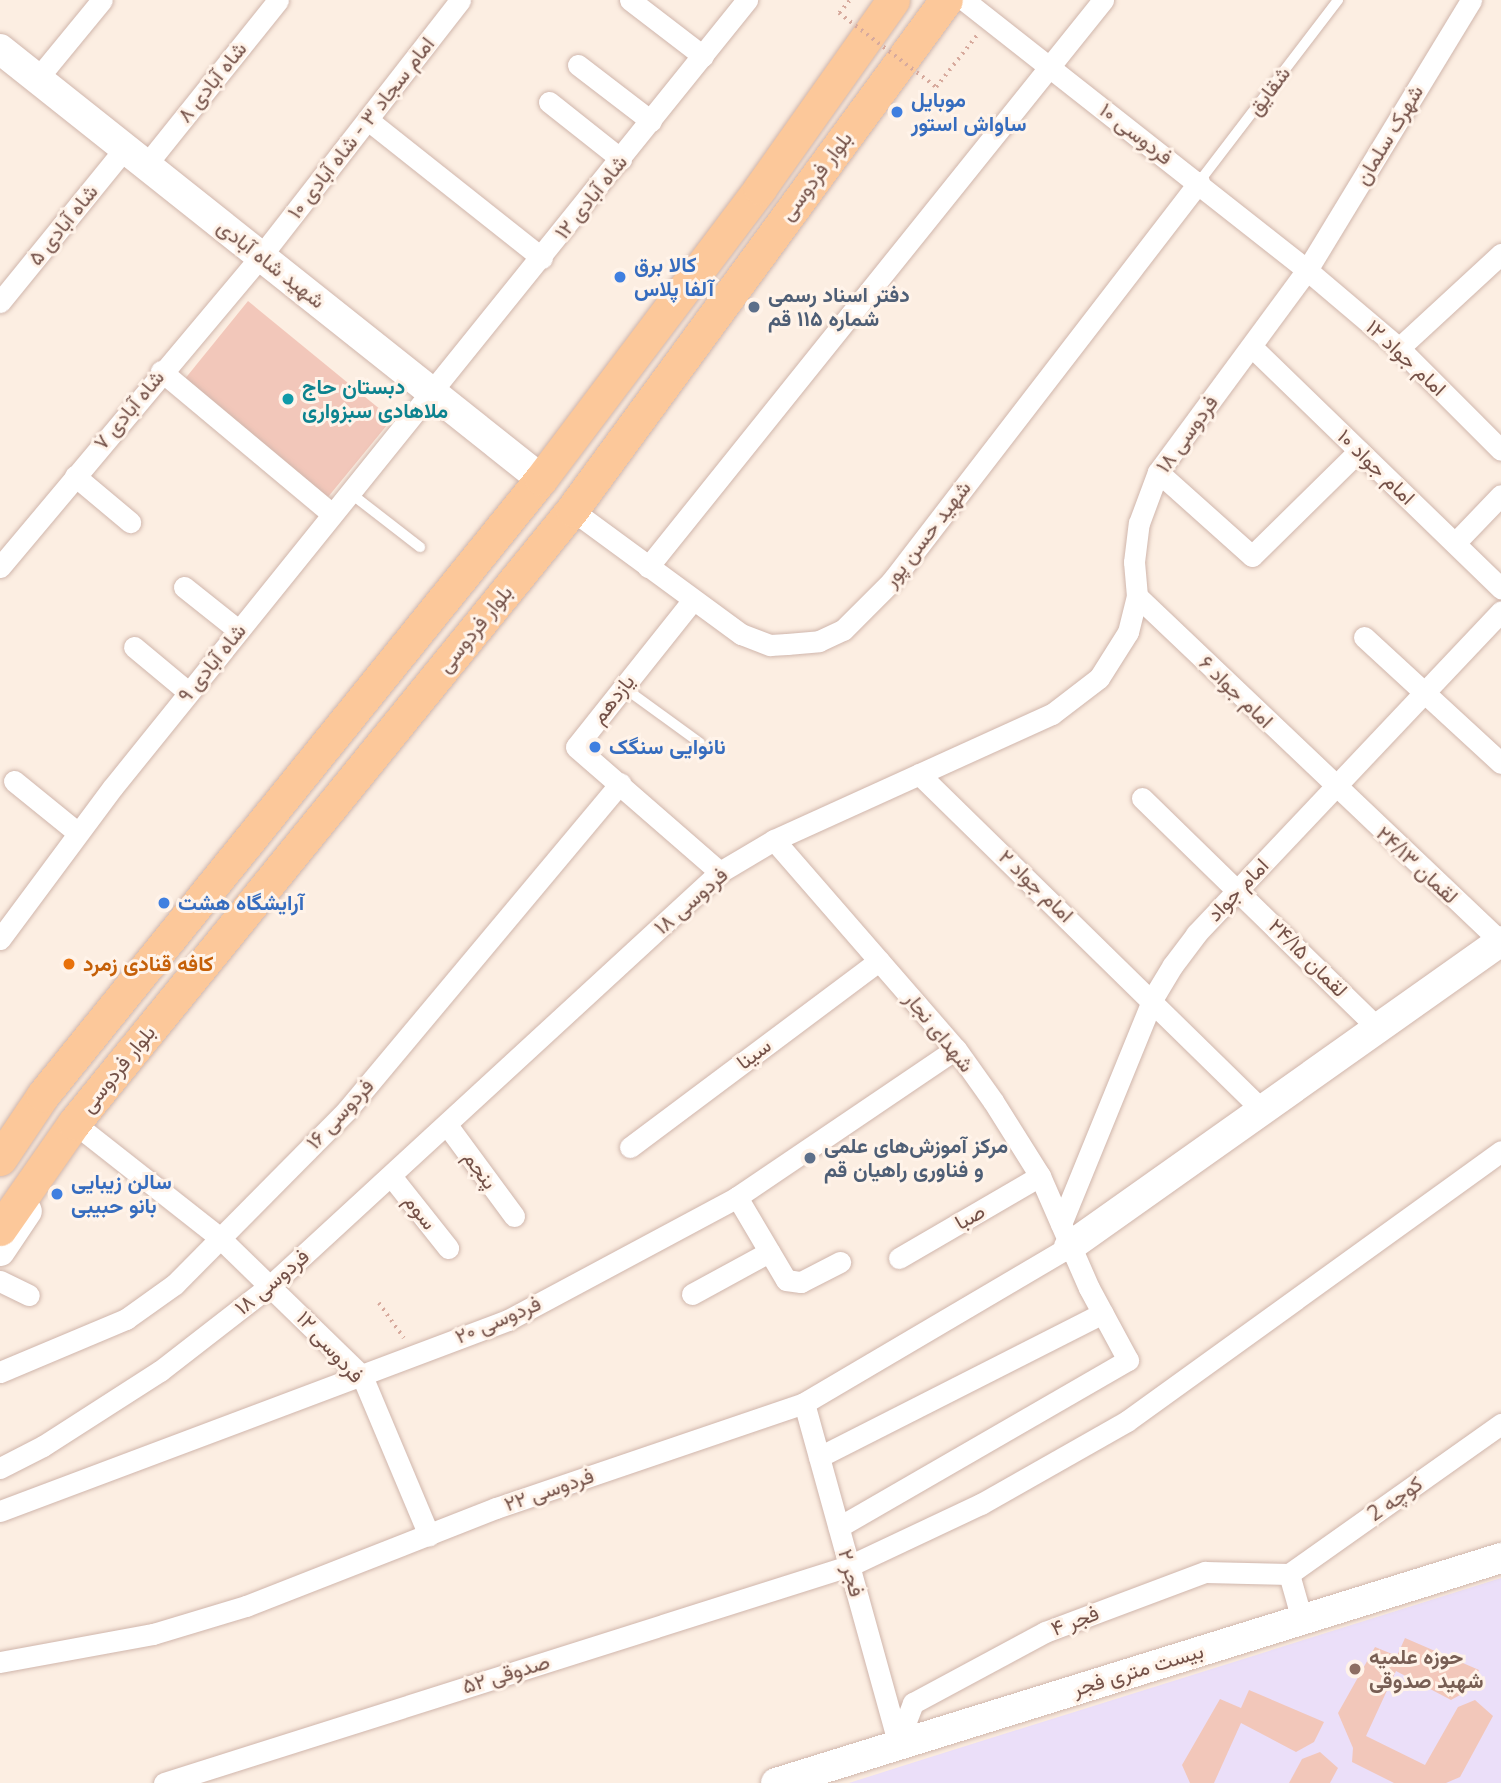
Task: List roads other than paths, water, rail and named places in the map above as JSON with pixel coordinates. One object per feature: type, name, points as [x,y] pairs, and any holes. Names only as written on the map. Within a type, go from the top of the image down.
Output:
[{"type":"main road","name":"بلوار فردوسی","points":[[0,1159],[10,1136],[541,479],[760,188],[892,0]]},
{"type":"main road","name":"بلوار فردوسی","points":[[65,1136],[572,510],[946,0]]},
{"type":"main road","points":[[0,1229],[65,1136]]},
{"type":"street","points":[[37,79],[102,0]]},
{"type":"street","name":"شاه آبادی ۸","points":[[136,156],[278,0]]},
{"type":"street","name":"امام سجاد ۳ - شاه آبادی ۱۰","points":[[261,256],[460,0]]},
{"type":"street","points":[[630,0],[703,56]]},
{"type":"street","name":"شاه آبادی ۱۲","points":[[433,393],[747,0]]},
{"type":"street","name":"فردوسی ۱۰","points":[[964,0],[1307,270]]},
{"type":"street","points":[[648,567],[1103,0]]},
{"type":"street","name":"شهرک سلمان","points":[[1307,270],[1472,0]]},
{"type":"street","name":"شهید شاه آبادی","points":[[0,49],[541,479]]},
{"type":"street","points":[[578,65],[651,121]]},
{"type":"street","points":[[548,102],[621,159]]},
{"type":"street","points":[[368,120],[542,258]]},
{"type":"street","name":"شاه آبادی ۵","points":[[0,302],[136,156]]},
{"type":"street","name":"شهید حسن پور","points":[[572,510],[692,601],[741,634],[770,645],[819,642],[843,629],[891,582],[1199,183]]},
{"type":"street","points":[[1399,348],[1501,254]]},
{"type":"street","name":"شاه آبادی ۷","points":[[0,566],[161,371],[261,256]]},
{"type":"street","name":"فردوسی ۱۸","points":[[0,1468],[43,1446],[160,1371],[271,1285],[720,872],[774,840],[1052,714],[1077,698],[1117,654],[1137,596],[1134,562],[1139,523],[1158,472],[1307,270]]},
{"type":"street","name":"امام جواد ۱۲","points":[[1307,270],[1399,348],[1501,450]]},
{"type":"street","name":"امام جواد ۱۰","points":[[1251,347],[1501,588]]},
{"type":"street","points":[[161,371],[332,514]]},
{"type":"street","name":"شاه آبادی ۹","points":[[0,939],[188,692],[349,492],[433,393]]},
{"type":"street","points":[[1158,472],[1252,556],[1359,451]]},
{"type":"street","points":[[75,476],[130,522]]},
{"type":"street","points":[[1455,543],[1501,495]]},
{"type":"street","points":[[184,587],[238,630]]},
{"type":"street","name":"امام جواد ۶","points":[[1137,596],[1335,788]]},
{"type":"street","name":"یازدهم","points":[[692,601],[576,747],[720,872]]},
{"type":"street","name":"امام جواد","points":[[1065,1236],[1153,998],[1196,934],[1501,612]]},
{"type":"street","points":[[1364,637],[1501,763]]},
{"type":"street","points":[[134,647],[188,692]]},
{"type":"street","name":"امام جواد ۲","points":[[919,774],[1153,998],[1262,1110]]},
{"type":"street","points":[[14,781],[78,834]]},
{"type":"street","name":"فردوسی ۱۶","points":[[0,1372],[127,1318],[174,1284],[398,1051],[620,783]]},
{"type":"street","name":"لقمان ۲۴/۱۳","points":[[1335,788],[1500,941]]},
{"type":"street","name":"لقمان ۲۴/۱۵","points":[[1142,798],[1377,1027]]},
{"type":"street","name":"شهدای نجار","points":[[774,840],[956,1049],[1040,1176],[1065,1236],[1128,1360],[839,1527]]},
{"type":"street","points":[[1065,1236],[1262,1110],[1500,941]]},
{"type":"street","name":"سینا","points":[[630,1147],[879,961]]},
{"type":"street","name":"فردوسی ۲۰","points":[[0,1511],[362,1376],[414,1353],[508,1320],[737,1197],[956,1049]]},
{"type":"street","name":"پنجم","points":[[447,1125],[514,1216]]},
{"type":"street","name":"فردوسی ۱۲","points":[[65,1136],[220,1238],[362,1376],[429,1535]]},
{"type":"street","name":"بلوار فردوسی","points":[[0,1251],[40,1191],[65,1136]]},
{"type":"street","name":"صدوقی ۵۲","points":[[164,1783],[849,1566],[981,1504],[1127,1420],[1501,1151]]},
{"type":"street","name":"سوم","points":[[391,1176],[449,1248]]},
{"type":"street","name":"صبا","points":[[899,1258],[1040,1176]]},
{"type":"street","points":[[737,1197],[786,1280],[794,1283],[840,1262]]},
{"type":"street","name":"فردوسی ۲۲","points":[[0,1662],[153,1634],[246,1606],[429,1535],[804,1403],[1065,1236]]},
{"type":"street","points":[[692,1294],[769,1252]]},
{"type":"street","points":[[0,1281],[29,1295]]},
{"type":"street","points":[[819,1457],[1103,1313]]},
{"type":"street","name":"فجر ۲","points":[[804,1403],[898,1742]]},
{"type":"street","name":"کوچه 2","points":[[1289,1574],[1498,1435]]},
{"type":"street","name":"بیست متری فجر","points":[[776,1783],[898,1742],[1501,1558]]},
{"type":"street","name":"فجر ۴","points":[[898,1742],[913,1703],[1045,1632],[1205,1572],[1289,1574]]},
{"type":"street","points":[[1289,1574],[1302,1620]]},
{"type":"lane","name":"شقایق","points":[[1199,183],[1338,0]]},
{"type":"lane","points":[[349,492],[420,547]]},
{"type":"lane","points":[[623,687],[700,743]]},
{"type":"place","name":"موبایل ساواش استور","points":[[897,112]]},
{"type":"place","name":"کالا برق آلفا پلاس","points":[[620,277]]},
{"type":"place","name":"دفتر اسناد رسمی شماره ۱۱۵ قم","points":[[754,307]]},
{"type":"place","name":"دبستان حاج ملاهادی سبزواری","points":[[288,399]]},
{"type":"place","name":"نانوایی سنگک","points":[[595,747]]},
{"type":"place","name":"آرایشگاه هشت","points":[[164,903]]},
{"type":"place","name":"کافه قنادی زمرد","points":[[69,964]]},
{"type":"place","name":"مرکز آموزش‌های علمی و فناوری راهیان قم","points":[[810,1158]]},
{"type":"place","name":"سالن زیبایی بانو حبیبی","points":[[57,1194]]},
{"type":"place","name":"حوزه علمیه شهید صدوقی","points":[[1355,1669]]}]
